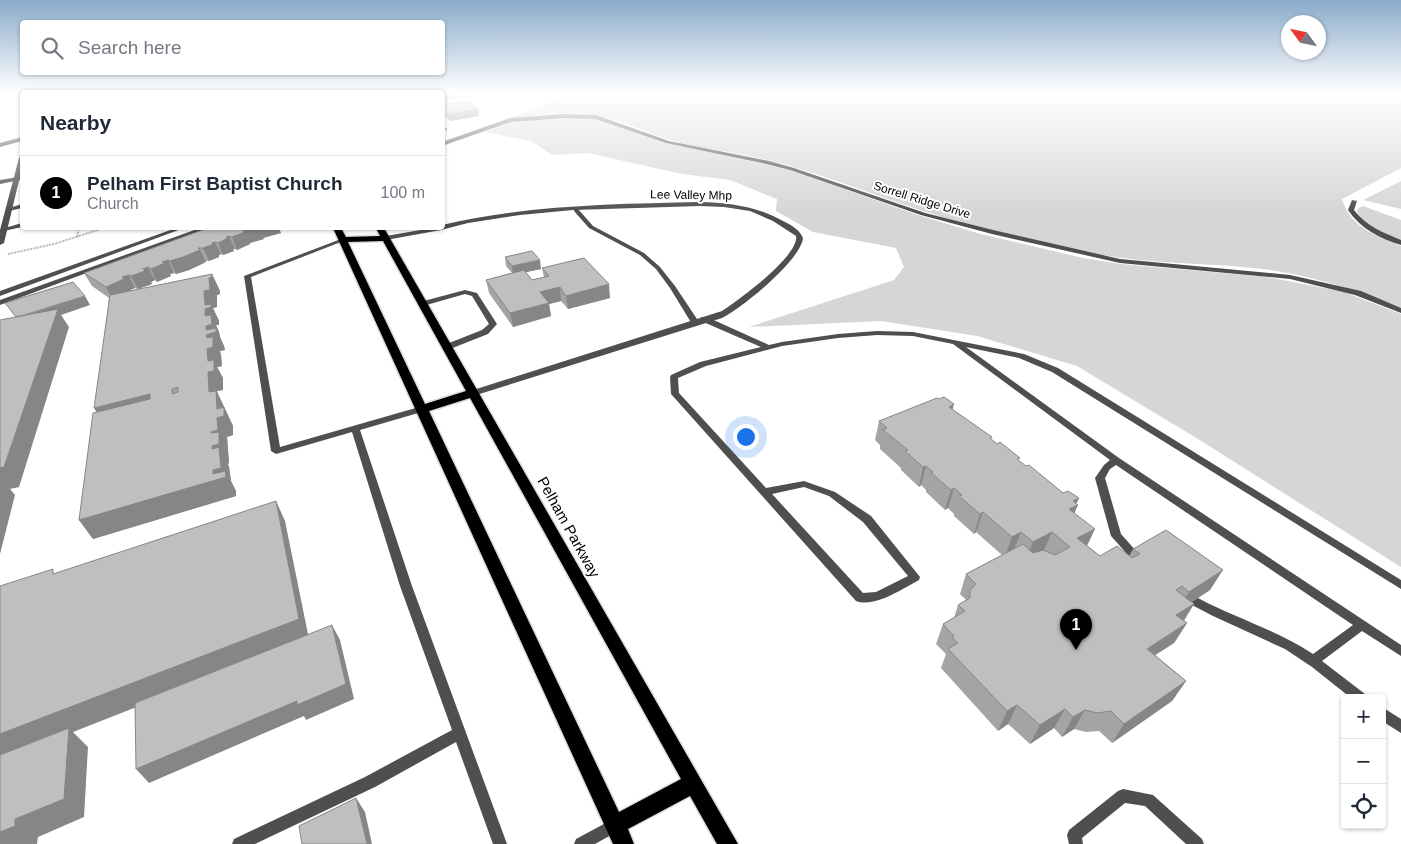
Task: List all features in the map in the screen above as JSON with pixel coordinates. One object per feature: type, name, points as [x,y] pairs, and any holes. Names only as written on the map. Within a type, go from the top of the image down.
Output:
[{"type":"main road","points":[[383,233],[340,234],[624,844]]},
{"type":"main road","name":"Pelham Parkway","points":[[383,233],[728,844]]},
{"type":"main road","points":[[422,409],[473,393]]},
{"type":"main road","points":[[615,825],[693,782]]},
{"type":"street","name":"Sorrell Ridge Drive","points":[[445,143],[472,133]]},
{"type":"street","name":"Sorrell Ridge Drive","points":[[643,133],[668,142],[792,169],[924,214],[992,232],[1120,261],[1259,273],[1316,282],[1358,293],[1401,311]]},
{"type":"street","points":[[0,145],[20,140]]},
{"type":"street","points":[[9,143],[17,146]]},
{"type":"street","points":[[0,243],[20,168]]},
{"type":"street","points":[[1354,201],[1351,210],[1355,218],[1401,243]]},
{"type":"street","name":"Lee Valley Mhp","points":[[445,226],[499,214],[534,210],[576,210],[616,206],[703,205],[736,207],[757,211],[767,215],[799,236],[800,239],[798,246],[787,260],[761,286],[724,314],[473,393]]},
{"type":"street","points":[[0,294],[176,230]]},
{"type":"street","points":[[0,303],[200,230]]},
{"type":"street","name":"Lee Valley Mhp","points":[[383,233],[412,230]]},
{"type":"lane","points":[[0,182],[18,178]]},
{"type":"lane","points":[[9,209],[20,206]]},
{"type":"lane","points":[[576,210],[591,227],[642,254],[658,268],[673,287],[695,322]]},
{"type":"lane","points":[[4,229],[20,225]]},
{"type":"lane","points":[[340,234],[247,276],[276,451],[422,409]]},
{"type":"lane","points":[[423,304],[466,292],[475,294],[493,324],[485,332],[447,347]]},
{"type":"lane","points":[[704,319],[768,348]]},
{"type":"lane","points":[[765,492],[804,484],[832,494],[867,519],[915,577],[878,596],[860,598],[675,394],[674,377],[703,364],[768,348],[838,336],[877,333],[913,334],[1021,356],[1055,370],[1401,585]]},
{"type":"lane","points":[[954,342],[1116,460],[1401,652]]},
{"type":"lane","points":[[354,428],[406,586],[500,844]]},
{"type":"lane","points":[[1116,460],[1107,467],[1100,478],[1116,536],[1139,560]]},
{"type":"lane","points":[[1194,601],[1215,613],[1268,634],[1290,646],[1356,694]]},
{"type":"lane","points":[[1312,661],[1362,625]]},
{"type":"lane","points":[[1386,716],[1401,727]]},
{"type":"lane","points":[[240,844],[370,782],[459,734]]},
{"type":"lane","points":[[1076,844],[1074,835],[1123,796],[1148,800],[1197,844]]},
{"type":"lane","points":[[581,844],[615,825]]},
{"type":"path","points":[[77,237],[79,230]]},
{"type":"path","points":[[0,255],[54,244],[98,230]]},
{"type":"shaded area","points":[[492,133],[637,133],[656,140],[790,170],[918,215],[977,233],[1083,258],[1121,264],[1267,277],[1344,292],[1401,314],[1401,567],[1198,439],[1077,366],[977,336],[881,321],[749,327],[894,280],[904,267],[896,248],[813,232],[776,211],[777,199],[730,180],[682,174],[588,153],[552,155],[531,141]]},
{"type":"shaded area","points":[[653,133],[1401,133],[1401,168],[1342,199],[1351,217],[1358,224],[1373,234],[1401,246],[1401,308],[1333,284],[1298,275],[1263,269],[1131,259],[1088,252],[1006,234],[926,212],[787,165],[747,155],[685,144]]},
{"type":"shaded area","points":[[1401,181],[1401,209],[1363,200]]},
{"type":"shaded area","points":[[1363,206],[1401,220],[1401,240],[1381,232],[1363,220],[1357,209]]},
{"type":"building","points":[[202,230],[247,230],[232,237],[226,237],[228,238],[218,243],[215,242],[203,248],[198,248],[200,250],[183,257],[162,262],[165,263],[151,269],[148,267],[143,269],[145,271],[122,277],[124,279],[106,287],[84,273]]},
{"type":"building","points":[[532,251],[540,260],[512,266],[505,257]]},
{"type":"building","points":[[584,258],[609,284],[566,296],[560,287],[540,292],[549,303],[510,313],[486,280],[524,270],[532,280],[549,276],[542,268]]},
{"type":"building","points":[[212,274],[212,277],[209,278],[210,290],[204,291],[205,305],[211,304],[211,307],[205,309],[205,316],[211,315],[212,324],[206,326],[206,330],[216,328],[216,332],[206,335],[207,338],[213,337],[213,347],[207,349],[208,361],[214,360],[214,371],[208,372],[209,392],[216,391],[217,409],[224,407],[224,416],[217,418],[218,430],[211,432],[219,432],[219,444],[212,446],[212,449],[219,447],[221,468],[213,470],[213,474],[225,471],[226,477],[79,520],[93,413],[150,399],[150,394],[94,408],[110,295]],"holes":[[[178,387],[178,392],[172,394],[172,389]]]},
{"type":"building","points":[[73,282],[85,296],[16,317],[5,303]]},
{"type":"building","points":[[58,309],[4,467],[0,468],[0,320]]},
{"type":"building","points":[[944,397],[954,404],[949,407],[992,437],[990,438],[997,444],[1000,442],[1020,458],[1017,459],[1026,466],[1029,465],[1063,493],[1068,491],[1079,498],[1073,501],[1078,505],[1069,509],[1095,529],[1077,538],[1100,556],[1117,546],[1132,558],[1140,554],[1133,549],[1166,530],[1223,570],[1189,592],[1182,586],[1176,590],[1194,604],[1176,615],[1187,623],[1147,649],[1186,681],[1124,724],[1111,711],[1097,713],[1085,710],[1073,717],[1065,709],[1040,725],[1017,705],[1007,711],[948,649],[958,643],[943,624],[965,611],[958,605],[970,598],[970,590],[976,584],[966,574],[1023,544],[1033,553],[1043,550],[1055,555],[1070,547],[1052,532],[1033,542],[1021,532],[1012,537],[983,512],[980,514],[959,496],[962,495],[954,488],[951,490],[931,473],[933,472],[926,466],[923,467],[905,451],[908,450],[883,430],[887,428],[879,421]]},
{"type":"building","points":[[276,501],[299,619],[0,734],[0,586],[53,569],[53,574]]},
{"type":"building","points":[[332,625],[346,684],[297,705],[297,701],[136,769],[135,703]]},
{"type":"building","points":[[69,728],[64,799],[15,819],[15,826],[0,832],[0,755]]},
{"type":"building","points":[[356,798],[367,844],[302,844],[299,826]]},
{"type":"place","name":"Pelham First Baptist Church","points":[[1076,650]]}]
